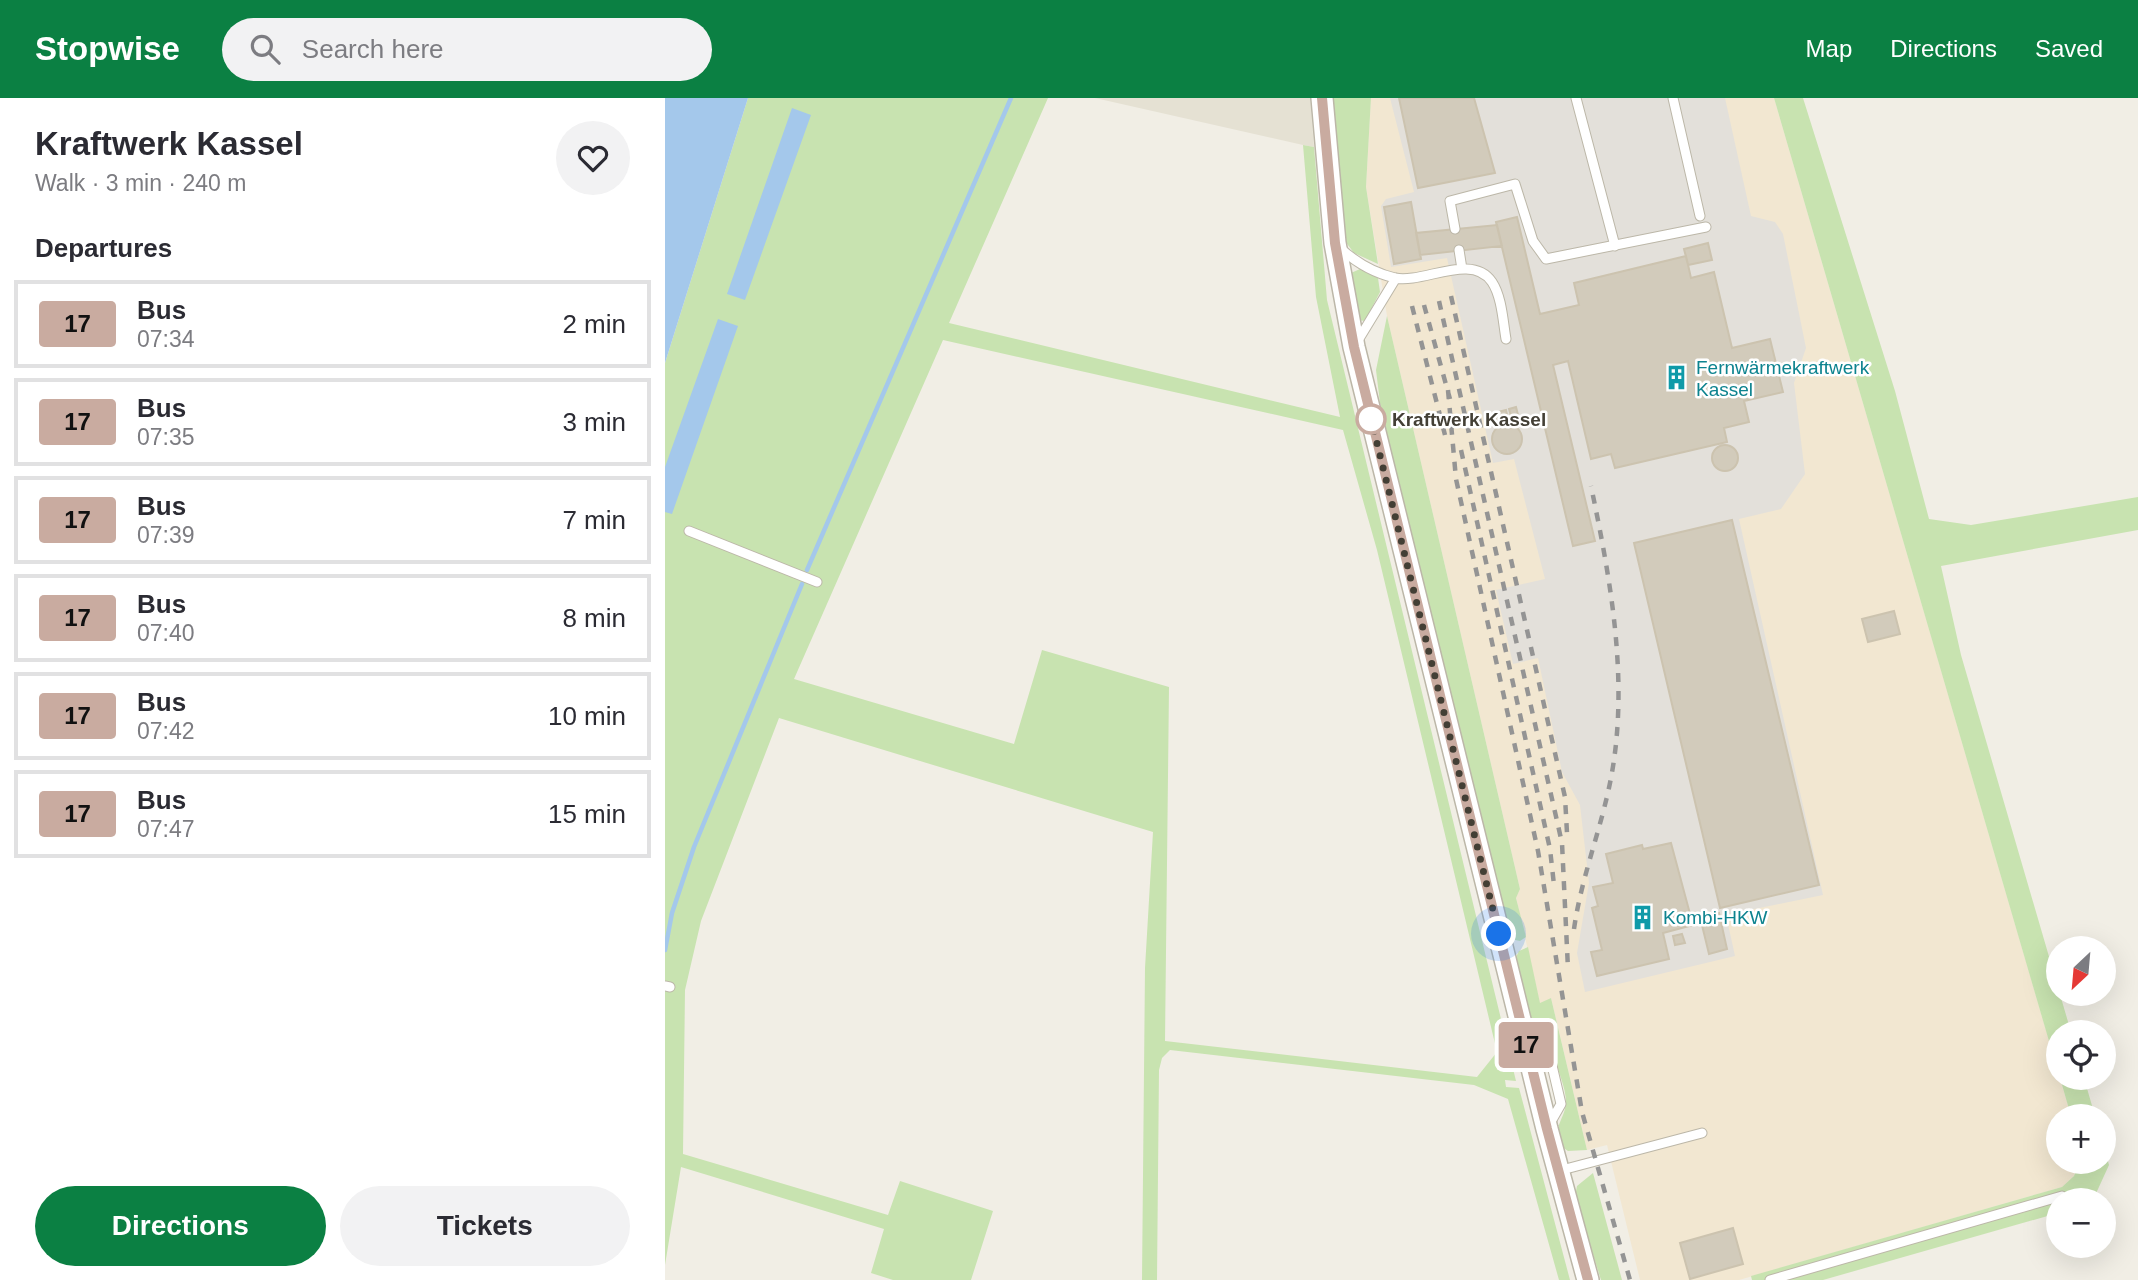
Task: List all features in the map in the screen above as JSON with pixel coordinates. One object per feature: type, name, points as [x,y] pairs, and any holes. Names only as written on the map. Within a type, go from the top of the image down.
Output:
[{"type":"street","points":[[1322,98],[1335,243],[1354,347],[1525,1043],[1588,1280]]},
{"type":"lane","points":[[1576,98],[1615,246]]},
{"type":"lane","points":[[1672,98],[1700,216]]},
{"type":"lane","points":[[1455,229],[1450,201],[1515,184],[1533,241],[1546,259],[1706,228]]},
{"type":"lane","points":[[1335,243],[1352,259],[1396,278],[1462,269],[1477,270],[1492,281],[1506,339]]},
{"type":"lane","points":[[1459,250],[1462,269]]},
{"type":"lane","points":[[1354,347],[1396,278]]},
{"type":"lane","points":[[689,531],[817,582]]},
{"type":"lane","points":[[1558,1171],[1702,1133]]},
{"type":"lane","points":[[1770,1280],[2046,1201]]},
{"type":"shaded area","points":[[1095,98],[1310,98],[1314,147],[1303,145]]},
{"type":"shaded area","points":[[1371,98],[1774,98],[2046,1030],[2046,1090],[2063,1090],[2067,1104],[2046,1104],[2046,1174],[2075,1174],[2062,1187],[2046,1188],[2046,1192],[1739,1280],[1640,1280],[1607,1145],[1587,1150],[1551,998],[1540,1004],[1516,897],[1520,889],[1387,316],[1366,187]]},
{"type":"shaded area","name":"Kraftwerk Kassel","points":[[1390,98],[1725,98],[1751,216],[1775,222],[1783,234],[1806,348],[1794,383],[1805,474],[1781,509],[1739,519],[1823,895],[1726,915],[1735,956],[1585,992],[1577,953],[1589,883],[1580,805],[1562,772],[1538,658],[1513,664],[1496,590],[1545,579],[1514,459],[1493,463],[1447,258],[1391,267],[1381,206],[1386,199],[1414,192]]},
{"type":"green space","points":[[748,98],[1048,98],[949,323],[1340,417],[1316,297],[1303,145],[1314,147],[1327,300],[1516,1081],[1505,1080],[1506,1087],[1519,1088],[1570,1280],[1559,1280],[1508,1099],[1474,1085],[1170,1050],[1162,1058],[1159,1070],[1157,1280],[1142,1280],[1145,968],[1153,832],[779,718],[701,921],[685,990],[683,1154],[888,1215],[900,1181],[993,1211],[971,1280],[893,1280],[871,1273],[884,1229],[681,1167],[665,1265],[665,363]],"holes":[[[943,340],[1343,430],[1377,550],[1497,1052],[1477,1077],[1165,1041],[1169,687],[1042,650],[1014,744],[794,679]]]},
{"type":"green space","points":[[1333,98],[1371,98],[1366,187],[1378,264],[1354,253],[1345,241]]},
{"type":"green space","points":[[1774,98],[1803,98],[1895,391],[1929,519],[1971,525],[2138,497],[2138,530],[1941,566],[1961,655],[2046,946],[2046,1006],[2063,1006],[2067,1020],[2046,1020],[2046,1031]]},
{"type":"green space","points":[[1360,269],[1378,278],[1380,292],[1365,321],[1357,320],[1349,280],[1351,273]]},
{"type":"green space","points":[[1387,316],[1520,889],[1516,898],[1526,937],[1520,941],[1506,938],[1380,403],[1376,370]]},
{"type":"green space","points":[[1528,947],[1540,1003],[1551,998],[1587,1150],[1568,1151],[1558,1140],[1558,1128],[1566,1102],[1565,1090],[1553,1054],[1533,1041],[1513,963],[1519,951]]},
{"type":"green space","points":[[2063,1090],[2087,1090],[2092,1104],[2068,1104]]},
{"type":"green space","points":[[1593,1173],[1622,1280],[1601,1280],[1575,1196],[1577,1186]]},
{"type":"green space","points":[[2105,1174],[2098,1188],[2059,1188],[2074,1176]]},
{"type":"green space","points":[[2046,1192],[2046,1216],[1823,1280],[1752,1280],[1751,1276]]},
{"type":"water","points":[[665,98],[748,98],[665,363]]},
{"type":"water","points":[[792,108],[811,115],[745,300],[727,294]]},
{"type":"water","points":[[718,319],[738,326],[672,514],[665,512],[665,467]]},
{"type":"building","points":[[1399,98],[1474,98],[1495,173],[1418,188]]},
{"type":"building","points":[[1411,202],[1421,259],[1394,264],[1384,207]]},
{"type":"building","name":"Fernwärmekraftwerk Kassel","points":[[1517,217],[1540,314],[1579,305],[1574,283],[1686,256],[1691,278],[1714,272],[1732,348],[1770,339],[1783,392],[1744,401],[1749,422],[1724,428],[1727,442],[1615,468],[1611,454],[1591,459],[1568,361],[1553,365],[1595,541],[1573,546],[1496,222]]},
{"type":"building","points":[[1497,225],[1502,246],[1420,255],[1416,233]]},
{"type":"building","points":[[1708,243],[1712,260],[1688,265],[1684,249]]},
{"type":"building","points":[[1516,407],[1519,419],[1512,420],[1509,409]]},
{"type":"building","points":[[1506,410],[1509,424],[1497,427],[1494,413]]},
{"type":"building","points":[[1507,424],[1518,428],[1522,439],[1518,450],[1507,454],[1496,450],[1492,439],[1496,428]]},
{"type":"building","points":[[1725,445],[1734,449],[1738,458],[1734,467],[1725,471],[1716,467],[1712,458],[1716,449]]},
{"type":"building","points":[[1732,520],[1819,885],[1720,908],[1634,543]]},
{"type":"building","points":[[1894,611],[1900,634],[1868,642],[1862,619]]},
{"type":"building","name":"Kombi-HKW","points":[[1671,843],[1693,925],[1663,933],[1669,959],[1597,976],[1591,952],[1602,950],[1592,908],[1598,906],[1593,887],[1613,883],[1606,854],[1642,845],[1643,849]]},
{"type":"building","points":[[1719,913],[1727,949],[1709,954],[1700,917]]},
{"type":"building","points":[[1682,934],[1685,943],[1675,945],[1673,936]]},
{"type":"building","points":[[1733,1228],[1743,1264],[1690,1279],[1680,1243]]},
{"type":"waterway","points":[[807,570],[1011,98]]},
{"type":"waterway","points":[[665,950],[672,913],[694,847],[802,584]]},
{"type":"railway","points":[[1451,296],[1565,797],[1567,833]]},
{"type":"railway","points":[[1439,301],[1562,843],[1568,969]]},
{"type":"railway","points":[[1424,305],[1450,399]]},
{"type":"railway","points":[[1412,306],[1445,435]]},
{"type":"railway","points":[[1448,390],[1456,479],[1538,851],[1582,1112],[1630,1280]]},
{"type":"railway","points":[[1461,450],[1550,849],[1554,885]]},
{"type":"railway","points":[[1574,929],[1610,783],[1618,709],[1618,671],[1611,596],[1591,486]]},
{"type":"bus line","name":"17","points":[[1322,98],[1335,243],[1354,347],[1547,1129],[1588,1280]]},
{"type":"place","name":"Fernwärmekraftwerk Kassel","points":[[1676,378]]},
{"type":"place","name":"Kraftwerk Kassel","points":[[1371,419]]},
{"type":"place","name":"Kombi-HKW","points":[[1643,917]]},
{"type":"route","points":[[1371,419],[1499,934]]}]
